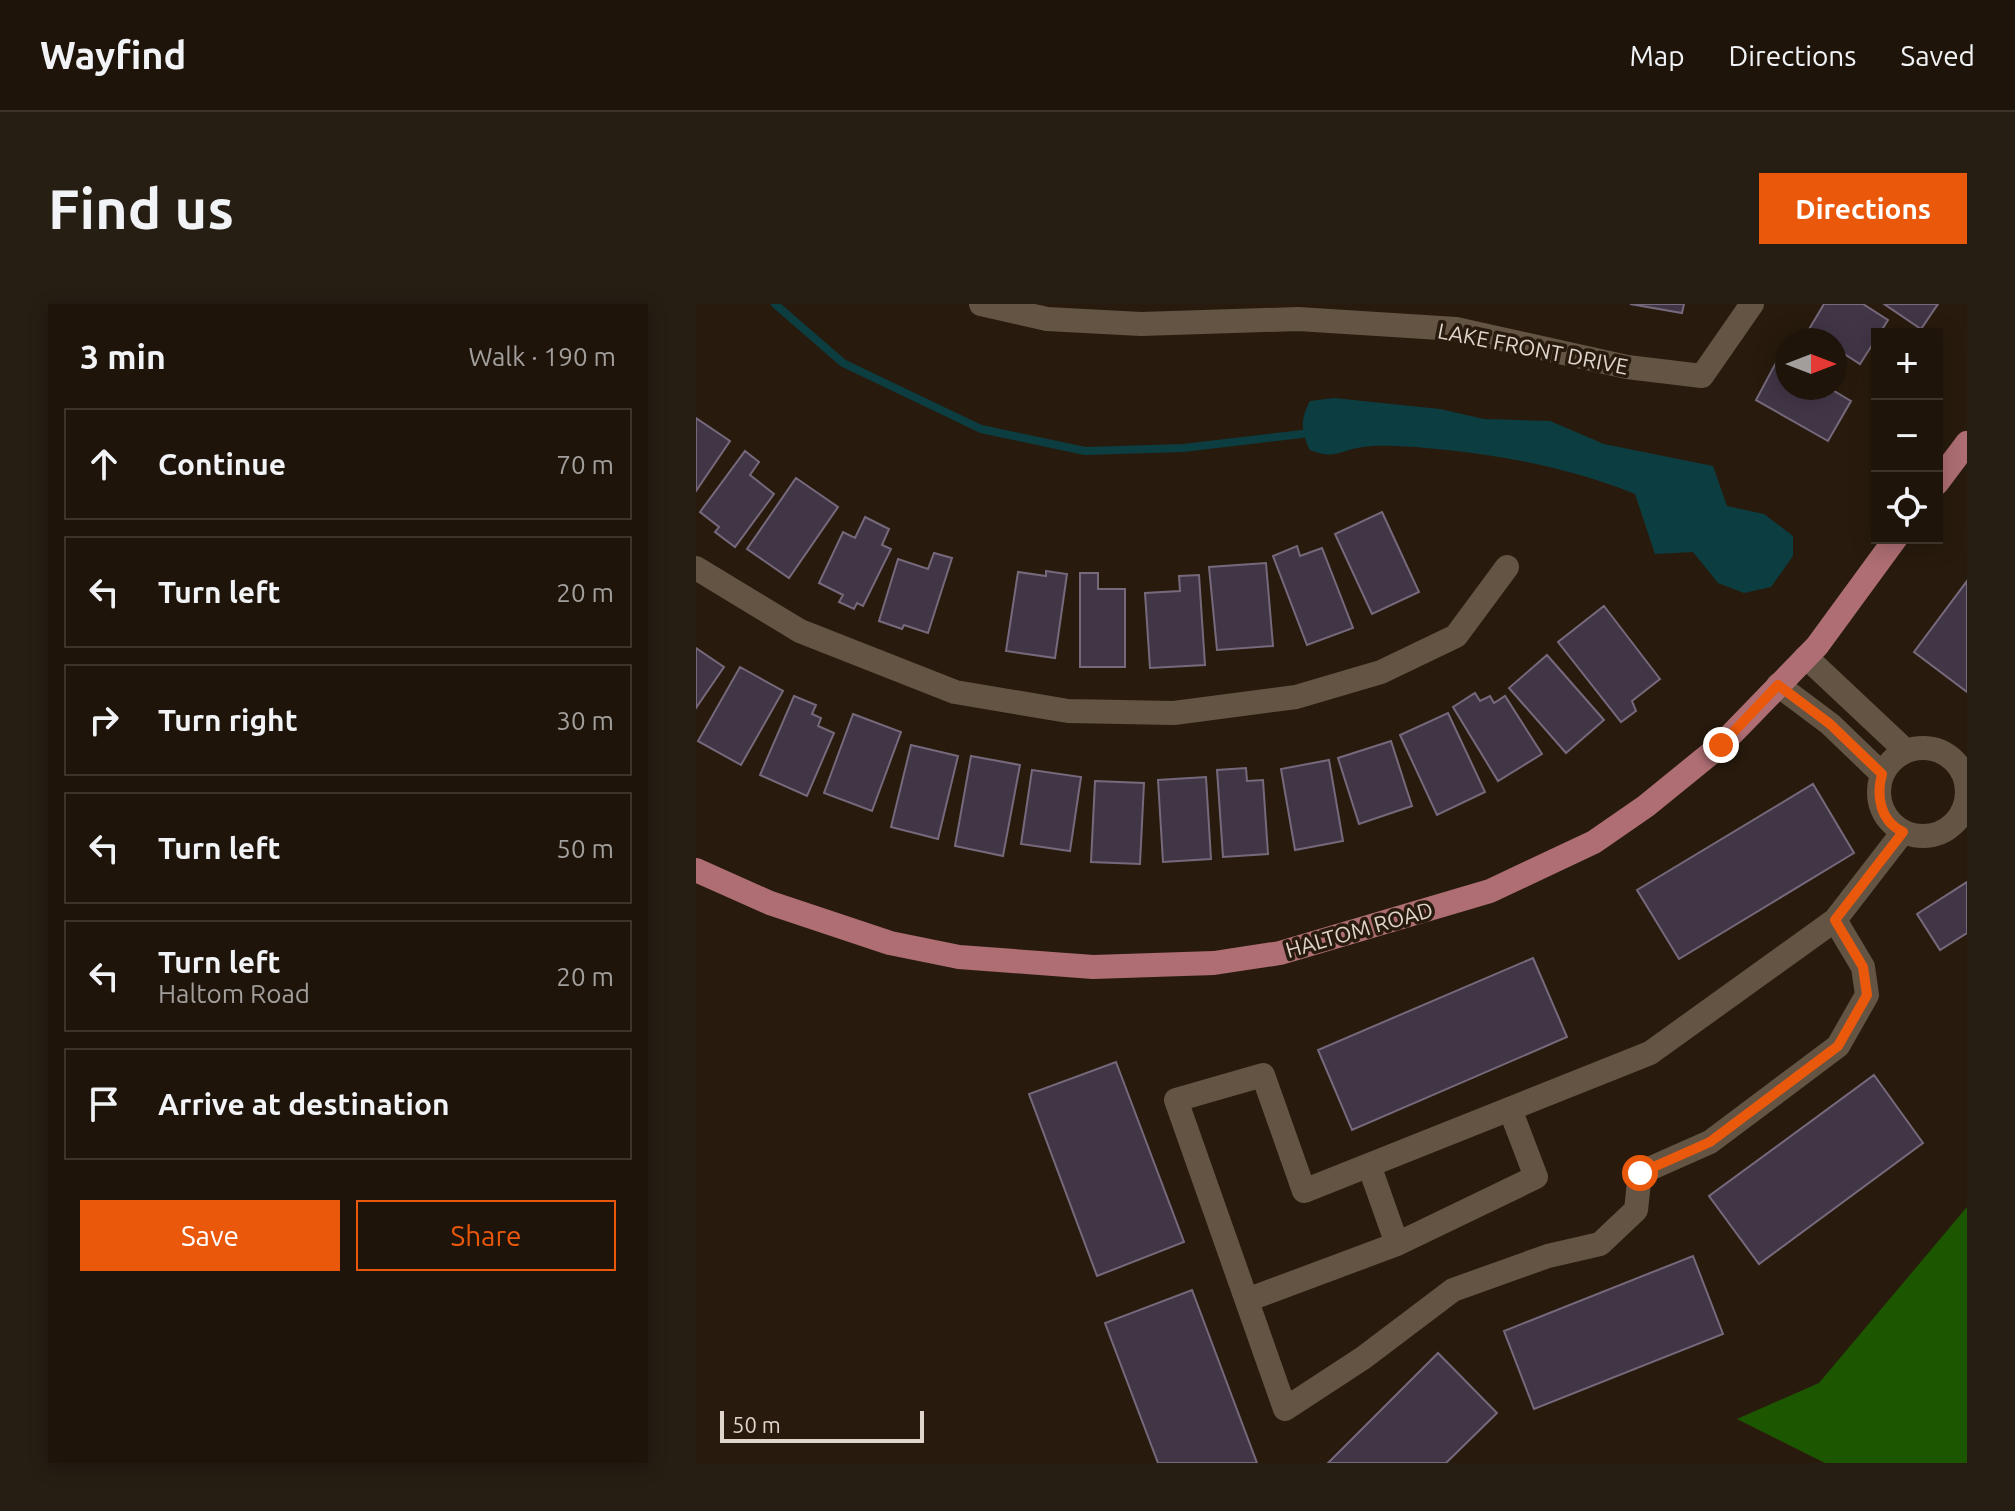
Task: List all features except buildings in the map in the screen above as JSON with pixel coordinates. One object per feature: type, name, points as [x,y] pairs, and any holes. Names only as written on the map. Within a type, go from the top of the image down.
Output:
[{"type":"main road","points":[[1943,475],[1967,443]]},
{"type":"main road","name":"HALTOM ROAD","points":[[696,870],[770,903],[890,943],[959,957],[1093,967],[1214,963],[1280,953],[1490,891],[1594,842],[1646,806],[1721,745],[1806,657],[1891,544]]},
{"type":"street","name":"LAKE FRONT DRIVE","points":[[981,304],[1047,319],[1141,324],[1298,319],[1456,329],[1627,367],[1702,376],[1752,304]]},
{"type":"street","points":[[696,568],[800,631],[955,692],[1068,711],[1174,713],[1296,697],[1381,672],[1456,636],[1507,567]]},
{"type":"street","points":[[1806,657],[1906,751]]},
{"type":"street","points":[[1778,685],[1830,724],[1882,774]]},
{"type":"street","points":[[1924,747],[1947,754],[1966,778],[1967,801],[1962,815],[1952,827],[1937,835],[1922,837],[1903,832],[1895,828],[1884,813],[1878,789],[1882,774],[1893,759],[1906,751],[1924,747]]},
{"type":"street","points":[[1835,920],[1863,967],[1867,995],[1838,1046],[1710,1142],[1640,1173],[1636,1210],[1600,1244],[1548,1256],[1453,1290],[1363,1358],[1285,1409],[1176,1100],[1263,1075],[1304,1191],[1650,1053],[1835,920],[1903,832]]},
{"type":"street","points":[[1247,1300],[1397,1244],[1536,1177],[1510,1109]]},
{"type":"street","points":[[1369,1165],[1397,1244]]},
{"type":"green space","points":[[1967,1207],[1967,1463],[1825,1463],[1737,1419],[1819,1383]]},
{"type":"water","points":[[1334,398],[1440,409],[1484,419],[1550,421],[1604,444],[1713,466],[1727,506],[1764,514],[1793,536],[1793,556],[1771,587],[1744,593],[1718,583],[1693,552],[1655,554],[1635,494],[1588,477],[1513,459],[1420,447],[1363,447],[1331,454],[1310,450],[1303,426],[1310,401]]},
{"type":"waterway","points":[[775,304],[843,363],[981,429],[1085,451],[1183,448],[1302,434]]},
{"type":"route","points":[[1640,1173],[1710,1142],[1838,1046],[1867,995],[1863,967],[1835,920],[1903,832],[1895,828],[1884,813],[1878,789],[1882,774],[1830,724],[1778,685],[1721,745]]}]
